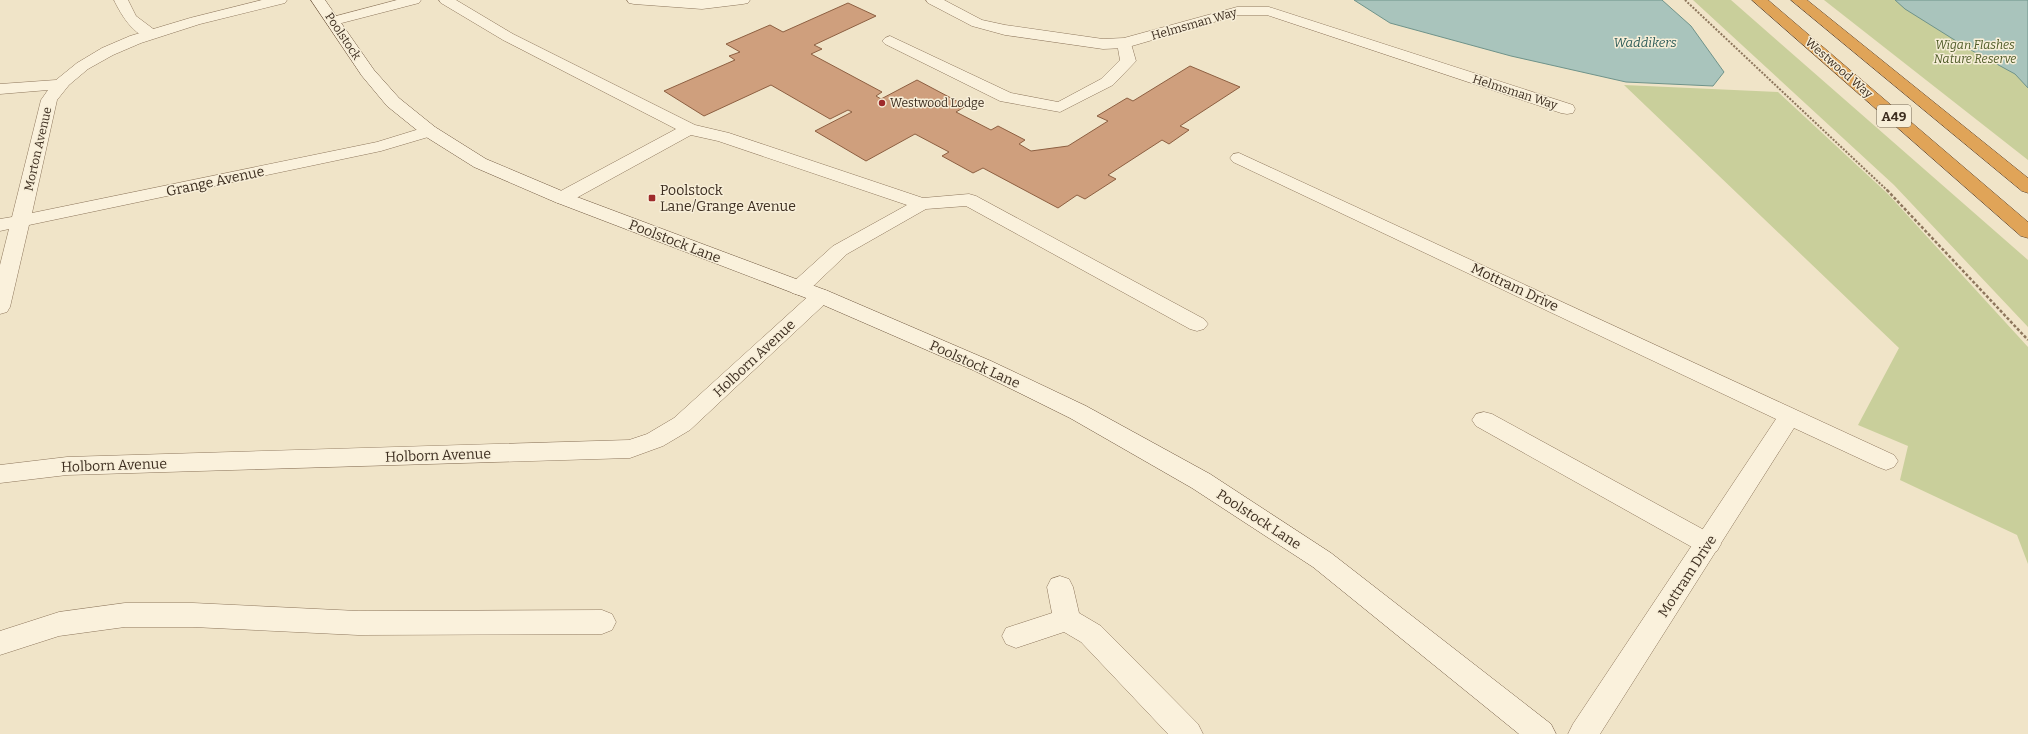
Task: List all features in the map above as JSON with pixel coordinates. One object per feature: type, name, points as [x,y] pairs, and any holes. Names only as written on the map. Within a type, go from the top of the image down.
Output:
[{"type":"highway","name":"Westwood Way","points":[[1759,0],[2028,232]]},
{"type":"highway","name":"Westwood Way","points":[[1798,0],[2028,187]]},
{"type":"street","points":[[121,0],[130,18],[151,34]]},
{"type":"street","name":"Morton Avenue","points":[[0,307],[22,221],[49,100],[62,84],[77,71],[125,43],[151,34],[280,0]]},
{"type":"street","name":"Poolstock","points":[[318,0],[334,21],[368,73]]},
{"type":"street","points":[[334,21],[414,0]]},
{"type":"street","points":[[446,0],[508,37],[689,129],[723,137],[922,204],[969,200],[1197,324]]},
{"type":"street","points":[[634,0],[681,5],[707,5],[743,0]]},
{"type":"street","name":"Helmsman Way","points":[[934,0],[977,23],[1005,30],[1103,44],[1125,43],[1237,11],[1269,11],[1567,109]]},
{"type":"street","points":[[890,41],[1006,97],[1060,106],[1107,82],[1128,62],[1125,43]]},
{"type":"street","name":"Poolstock Lane","points":[[368,73],[392,102],[429,131],[480,163],[562,198],[821,296],[983,366],[1078,412],[1201,481],[1322,560],[1541,734]]},
{"type":"street","points":[[0,89],[62,84]]},
{"type":"street","points":[[562,198],[689,129]]},
{"type":"street","name":"Grange Avenue","points":[[0,226],[381,146],[429,131]]},
{"type":"street","name":"Mottram Drive","points":[[1239,158],[1886,461]]},
{"type":"street","points":[[799,288],[840,250],[922,204]]},
{"type":"street","name":"Holborn Avenue","points":[[0,474],[67,466],[630,449],[655,440],[682,424],[821,296]]},
{"type":"street","name":"Mottram Drive","points":[[1583,734],[1790,416]]},
{"type":"street","points":[[1484,420],[1708,544]]},
{"type":"street","points":[[1060,587],[1067,620]]},
{"type":"street","points":[[0,643],[59,624],[125,615],[193,615],[358,623],[602,622]]},
{"type":"street","points":[[1016,636],[1067,620],[1091,634],[1188,734]]},
{"type":"path","points":[[1685,0],[1895,196],[2028,340]]},
{"type":"green space","points":[[1693,0],[1731,0],[2028,260],[2028,327],[1894,185]]},
{"type":"green space","name":"Wigan Flashes Nature Reserve","points":[[1824,0],[2028,0],[2028,160]]},
{"type":"green space","points":[[1624,85],[1778,92],[1888,194],[2028,347],[2028,564],[2017,535],[1900,480],[1908,446],[1858,425],[1899,348]]},
{"type":"water","name":"Waddikers","points":[[1354,0],[1662,0],[1691,26],[1724,72],[1713,86],[1626,82],[1511,56],[1390,23]]},
{"type":"water","points":[[1895,0],[2028,0],[2028,88],[2015,74],[1969,49],[1905,9]]},
{"type":"building","name":"Westwood Lodge","points":[[848,3],[876,16],[814,45],[822,49],[811,54],[882,92],[876,96],[881,99],[917,80],[966,106],[956,112],[991,130],[998,126],[1025,140],[1019,144],[1031,151],[1068,146],[1108,121],[1097,116],[1127,98],[1133,101],[1190,66],[1240,87],[1180,126],[1189,130],[1169,144],[1162,140],[1108,175],[1116,179],[1085,199],[1077,195],[1058,208],[983,168],[973,173],[942,156],[949,152],[915,134],[866,161],[815,131],[852,112],[848,110],[830,119],[771,85],[704,116],[664,91],[735,60],[729,56],[740,52],[726,44],[770,25],[783,32]]},
{"type":"place","name":"Westwood Lodge","points":[[882,103]]},
{"type":"place","name":"Poolstock Lane/Grange Avenue","points":[[652,198]]}]
